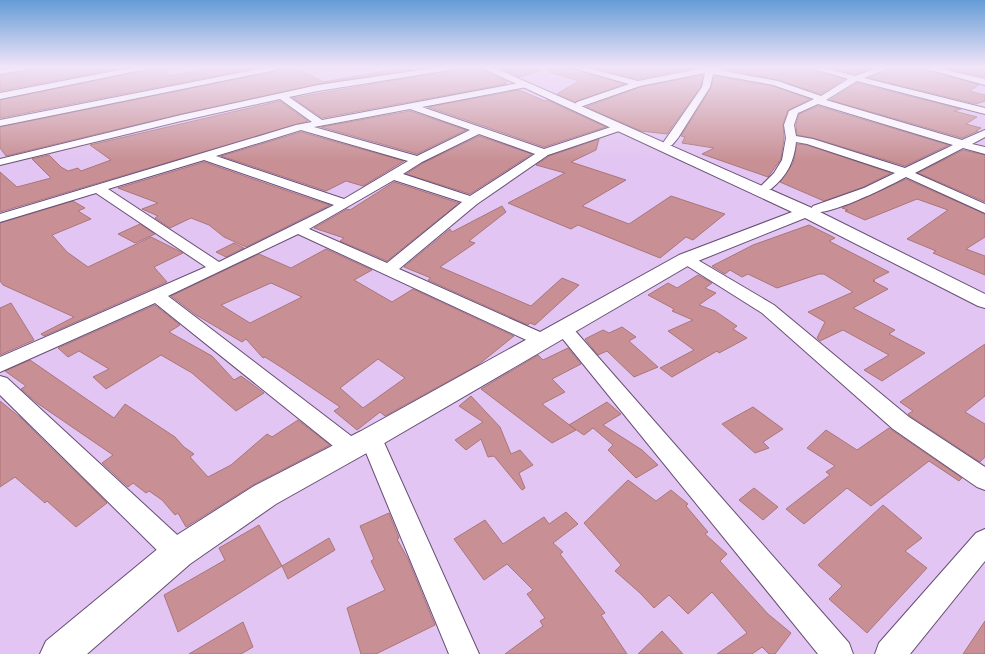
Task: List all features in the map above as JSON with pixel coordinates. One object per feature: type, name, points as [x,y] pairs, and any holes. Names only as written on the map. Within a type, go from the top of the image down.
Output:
[{"type":"main road","points":[[554,99],[618,128],[766,186],[985,302]]},
{"type":"main road","points":[[568,99],[668,143],[700,161],[985,288]]},
{"type":"main road","points":[[59,654],[178,553],[265,495],[361,443],[686,259],[812,211]]},
{"type":"street","points":[[8,99],[32,116]]},
{"type":"street","points":[[0,122],[117,99]]},
{"type":"street","points":[[0,162],[270,99]]},
{"type":"street","points":[[285,99],[304,110],[320,123]]},
{"type":"street","points":[[0,218],[300,127],[455,99]]},
{"type":"street","points":[[580,104],[596,99]]},
{"type":"street","points":[[668,143],[698,99]]},
{"type":"street","points":[[816,99],[985,151]]},
{"type":"street","points":[[936,99],[985,111]]},
{"type":"street","points":[[766,186],[779,177],[790,157],[791,138],[789,125],[794,111],[820,100]]},
{"type":"street","points":[[412,107],[544,153]]},
{"type":"street","points":[[300,127],[418,160]]},
{"type":"street","points":[[388,270],[472,202],[544,153],[618,128]]},
{"type":"street","points":[[0,365],[157,296],[298,229],[345,204],[418,160],[479,130]]},
{"type":"street","points":[[812,211],[868,191],[985,133]]},
{"type":"street","points":[[791,138],[809,141],[904,172],[985,209]]},
{"type":"street","points":[[204,156],[345,204]]},
{"type":"street","points":[[392,175],[472,202]]},
{"type":"street","points":[[99,189],[218,268]]},
{"type":"street","points":[[298,229],[388,270],[553,335],[838,654]]},
{"type":"street","points":[[686,259],[768,310],[901,423],[985,480]]},
{"type":"street","points":[[157,296],[361,443],[464,654]]},
{"type":"street","points":[[0,383],[178,553]]},
{"type":"street","points":[[890,654],[985,541]]},
{"type":"building","points":[[7,99],[100,99],[0,118],[0,100]]},
{"type":"building","points":[[140,99],[252,99],[6,156],[0,148],[0,127]]},
{"type":"building","points":[[294,99],[427,99],[322,118]]},
{"type":"building","points":[[473,99],[539,99],[545,101],[547,100],[606,127],[544,147],[428,107]]},
{"type":"building","points":[[567,99],[584,99],[575,102]]},
{"type":"building","points":[[609,99],[692,99],[667,134],[641,131],[586,107]]},
{"type":"building","points":[[704,99],[810,99],[788,110],[783,124],[784,138],[781,159],[768,177],[702,154],[714,148],[682,143],[685,137],[681,136]]},
{"type":"building","points":[[832,99],[919,99],[961,109],[954,111],[977,117],[966,124],[981,128],[976,131],[978,131],[962,138],[830,100]]},
{"type":"building","points":[[953,99],[985,99],[985,101],[976,104]]},
{"type":"building","points":[[280,101],[308,121],[0,212],[0,172],[17,187],[51,178],[32,159],[49,155],[61,167],[68,171],[78,168],[81,171],[111,160],[90,145]]},
{"type":"building","points":[[818,106],[949,145],[905,166],[813,138],[797,135],[796,125],[799,114]]},
{"type":"building","points":[[410,111],[466,130],[417,154],[321,127]]},
{"type":"building","points":[[301,132],[404,161],[363,186],[346,181],[326,191],[221,156]]},
{"type":"building","points":[[479,136],[532,154],[470,194],[406,174],[423,163]]},
{"type":"building","points":[[599,139],[596,150],[571,162],[626,180],[582,206],[629,224],[671,196],[725,214],[693,240],[686,237],[660,258],[578,225],[571,229],[508,203],[565,173],[536,165],[549,156]]},
{"type":"building","points":[[797,144],[807,145],[891,173],[863,187],[824,201],[780,182],[793,163]]},
{"type":"building","points":[[963,150],[985,155],[985,202],[918,173]]},
{"type":"building","points":[[204,162],[330,205],[246,247],[224,237],[209,225],[191,218],[170,228],[155,218],[158,216],[142,209],[158,203],[118,188]]},
{"type":"building","points":[[906,179],[985,214],[985,237],[966,249],[985,256],[985,275],[933,253],[936,251],[907,239],[948,210],[917,199],[865,220],[845,211],[848,210],[842,208]]},
{"type":"building","points":[[394,182],[459,203],[387,261],[340,241],[344,238],[314,228],[347,209],[350,210]]},
{"type":"building","points":[[73,201],[85,208],[78,211],[91,219],[52,235],[67,252],[88,267],[151,237],[183,253],[154,267],[167,282],[44,336],[41,334],[74,317],[3,285],[0,281],[0,223]]},
{"type":"building","points":[[502,206],[506,212],[469,241],[475,243],[440,267],[531,306],[562,278],[579,285],[535,325],[530,323],[528,325],[428,280],[431,278],[404,267],[450,229],[452,232]]},
{"type":"building","points":[[140,224],[155,234],[135,243],[118,234]]},
{"type":"building","points":[[809,225],[835,238],[829,241],[889,272],[873,280],[888,289],[853,308],[895,330],[889,334],[925,353],[882,381],[864,370],[889,355],[843,330],[820,341],[817,338],[825,322],[808,312],[853,292],[824,274],[819,274],[777,288],[748,274],[742,277],[730,270],[725,274],[712,266],[753,245]]},
{"type":"building","points":[[234,243],[244,248],[226,257],[216,252]]},
{"type":"building","points":[[326,249],[372,270],[354,280],[392,302],[413,289],[514,336],[478,365],[385,416],[380,412],[357,430],[334,411],[340,407],[284,369],[265,357],[263,358],[246,339],[242,342],[196,315],[171,296],[259,254],[291,268]],"holes":[[[271,283],[302,297],[250,323],[221,305]],[[378,359],[405,378],[363,408],[340,388]]]},
{"type":"building","points":[[698,275],[712,283],[705,288],[716,293],[699,305],[715,311],[737,326],[733,329],[747,338],[719,353],[717,351],[672,377],[660,368],[694,350],[668,331],[693,320],[672,311],[674,309],[648,295],[668,283],[677,288]]},
{"type":"building","points":[[11,303],[34,340],[0,355],[0,308]]},
{"type":"building","points":[[155,305],[180,325],[169,332],[212,356],[234,380],[241,376],[264,393],[236,411],[192,373],[161,355],[106,389],[93,377],[109,369],[79,351],[68,357],[58,348]]},
{"type":"building","points":[[622,327],[636,337],[629,341],[658,367],[634,377],[607,351],[598,355],[585,339],[603,330],[609,333]]},
{"type":"building","points":[[985,344],[985,396],[965,412],[985,424],[985,457],[980,462],[910,416],[908,414],[913,411],[900,402]]},
{"type":"building","points":[[568,348],[581,364],[552,379],[565,392],[542,404],[576,430],[552,443],[481,389],[538,355],[543,360]]},
{"type":"building","points":[[30,360],[114,418],[125,404],[175,437],[184,447],[194,454],[190,457],[208,477],[231,465],[267,434],[272,437],[298,420],[330,445],[253,485],[186,527],[178,513],[175,515],[162,500],[149,491],[146,493],[133,483],[128,487],[102,463],[113,455],[37,403],[21,389],[26,386],[5,371]]},
{"type":"building","points":[[471,396],[500,427],[511,454],[520,450],[533,465],[519,473],[525,488],[522,490],[494,456],[488,457],[481,439],[466,450],[455,440],[483,422],[459,406]]},
{"type":"building","points":[[0,401],[21,418],[107,503],[76,527],[47,501],[45,503],[15,477],[0,487]]},
{"type":"building","points":[[607,402],[621,414],[603,425],[642,450],[658,465],[636,478],[608,450],[613,445],[593,428],[584,435],[569,425]]},
{"type":"building","points":[[753,407],[783,429],[763,442],[769,448],[755,453],[722,424]]},
{"type":"building","points":[[889,428],[962,478],[959,481],[929,461],[871,506],[847,488],[804,524],[786,509],[830,475],[826,472],[835,466],[807,448],[826,430],[857,450]]},
{"type":"building","points":[[628,480],[656,501],[671,490],[688,504],[686,506],[708,532],[705,534],[727,554],[720,561],[768,614],[791,633],[775,654],[769,654],[762,647],[752,654],[717,654],[747,633],[712,592],[688,614],[669,595],[654,608],[640,593],[615,571],[621,565],[584,523]]},
{"type":"building","points":[[754,488],[778,507],[763,520],[739,500]]},
{"type":"building","points":[[883,505],[922,538],[905,551],[927,568],[867,633],[829,599],[842,586],[818,565]]},
{"type":"building","points":[[566,512],[578,524],[553,543],[563,552],[560,554],[605,613],[601,615],[627,654],[505,654],[543,626],[540,621],[545,618],[527,594],[533,590],[507,564],[484,580],[454,539],[485,520],[503,544],[544,517],[549,524]]},
{"type":"building","points":[[389,513],[399,538],[397,539],[408,559],[435,625],[376,654],[361,654],[347,608],[385,590],[371,561],[374,559],[360,526]]},
{"type":"building","points":[[259,525],[282,566],[178,632],[164,595],[225,560],[219,548]]},
{"type":"building","points":[[329,538],[335,550],[288,579],[282,566]]},
{"type":"building","points":[[985,621],[985,654],[963,654]]},
{"type":"building","points":[[243,622],[253,647],[241,654],[189,654]]},
{"type":"building","points":[[662,631],[683,654],[638,654]]}]
